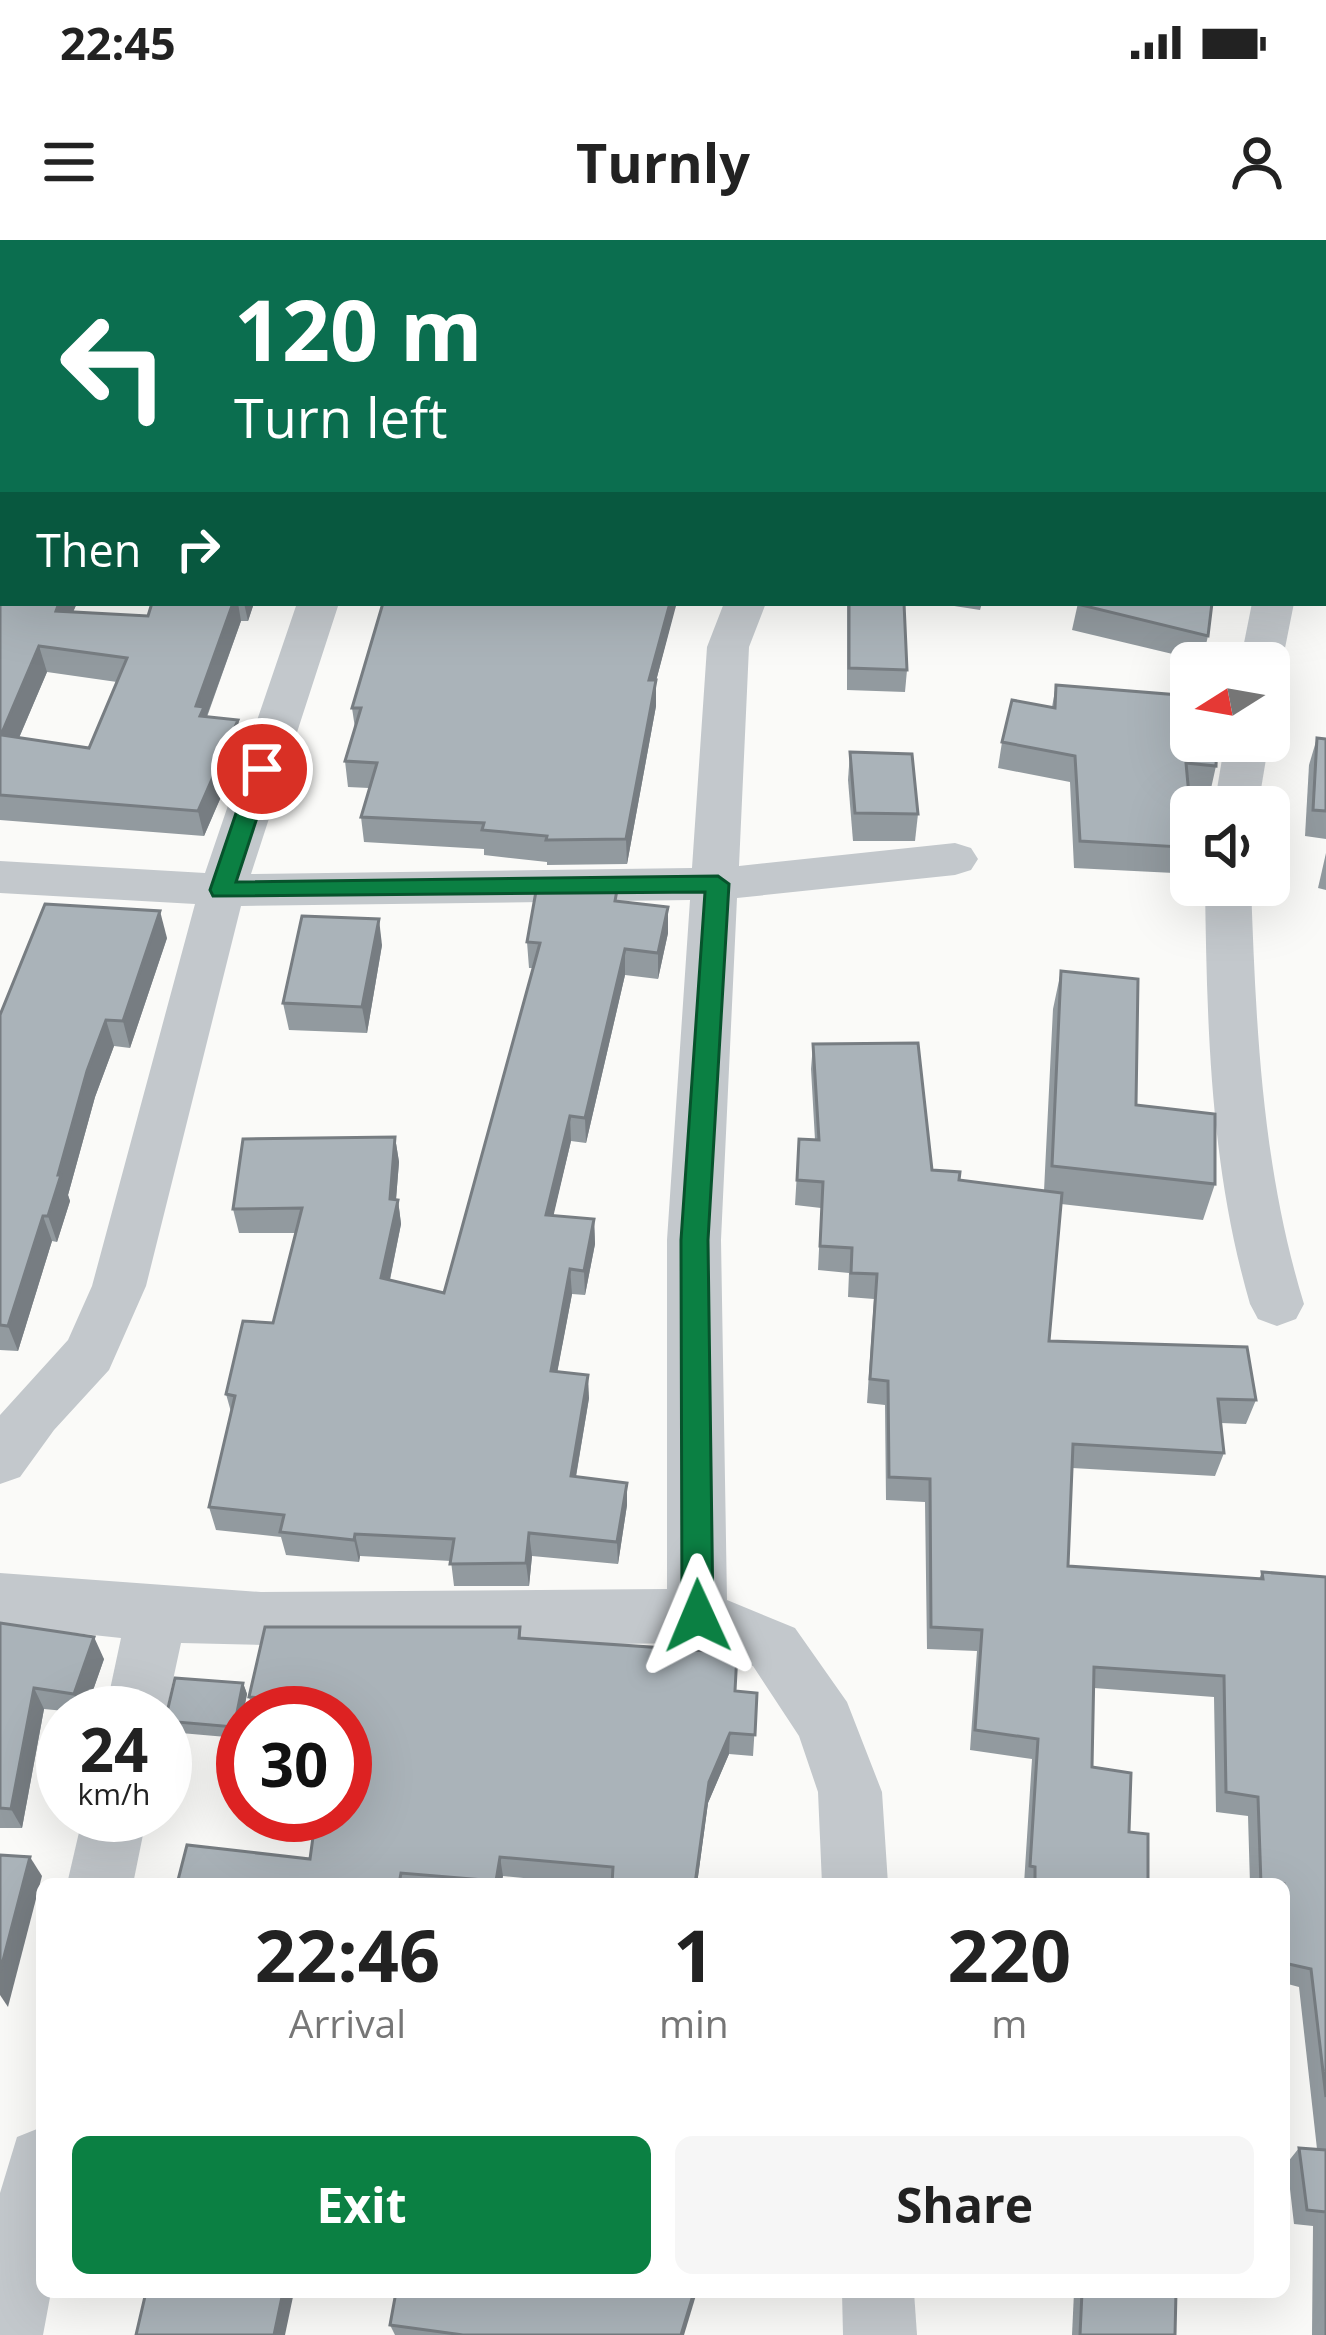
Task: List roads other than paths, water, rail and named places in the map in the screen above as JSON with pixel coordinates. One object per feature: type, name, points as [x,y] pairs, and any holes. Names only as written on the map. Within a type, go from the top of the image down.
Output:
[{"type":"street","points":[[0,1460],[34,1413],[88,1354],[119,1286],[222,890],[317,606]]},
{"type":"street","points":[[698,1616],[694,1240],[718,884],[728,646],[744,606]]},
{"type":"street","points":[[1266,642],[1272,606]]},
{"type":"street","points":[[0,878],[222,890],[718,884],[955,859]]},
{"type":"street","points":[[1229,906],[1234,1062],[1255,1238],[1277,1304]]},
{"type":"street","points":[[0,1599],[333,1620],[698,1616],[774,1647],[825,1722],[850,1792],[855,1878]]},
{"type":"street","points":[[142,1686],[157,1612]]},
{"type":"street","points":[[101,1878],[109,1842]]},
{"type":"street","points":[[6,2335],[36,2191]]},
{"type":"street","points":[[878,2298],[880,2335]]}]
